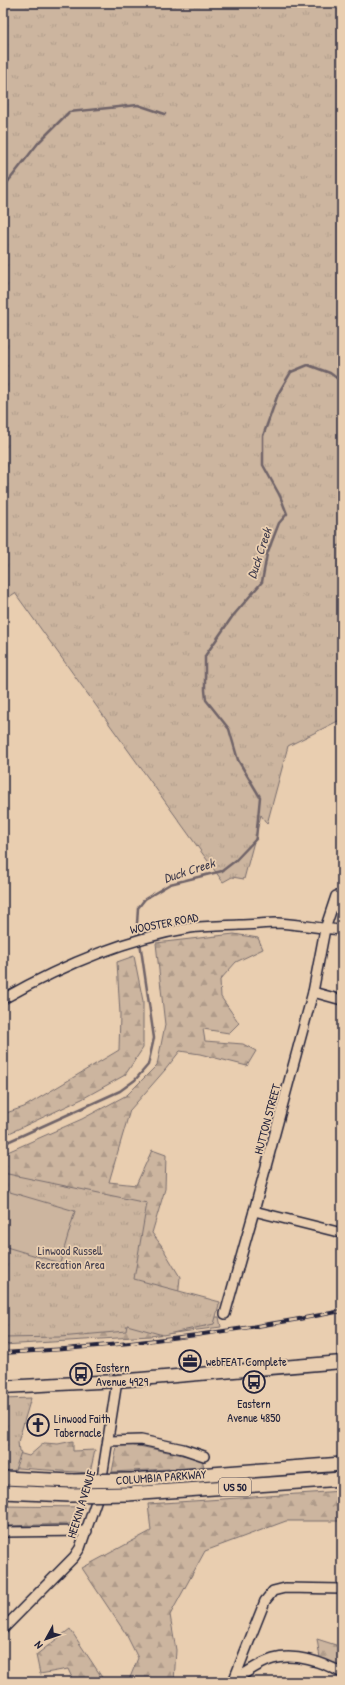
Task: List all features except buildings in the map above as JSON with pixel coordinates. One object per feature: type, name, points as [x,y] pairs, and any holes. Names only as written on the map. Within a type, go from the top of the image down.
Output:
[{"type":"highway","name":"COLUMBIA PARKWAY","points":[[3,1478],[73,1481],[132,1480],[342,1464]]},
{"type":"highway","name":"COLUMBIA PARKWAY","points":[[3,1492],[70,1495],[127,1494],[342,1479]]},
{"type":"main road","points":[[3,1387],[118,1381],[342,1362]]},
{"type":"street","name":"HUTTON STREET","points":[[225,1314],[313,992],[325,929],[336,896]]},
{"type":"street","name":"WOOSTER ROAD","points":[[3,999],[63,968],[117,946],[173,931],[192,928],[278,923],[342,930]]},
{"type":"street","points":[[313,992],[342,1000]]},
{"type":"street","points":[[254,1211],[342,1233]]},
{"type":"street","name":"HEEKIN AVENUE","points":[[3,1629],[74,1557],[80,1548],[100,1490],[118,1381]]},
{"type":"street","points":[[109,1441],[140,1440],[183,1449],[204,1456]]},
{"type":"street","points":[[3,1532],[87,1531]]},
{"type":"street","points":[[234,1681],[265,1601],[273,1592],[285,1588],[342,1589]]},
{"type":"street","points":[[234,1681],[263,1662],[284,1657],[295,1657],[321,1664],[342,1673]]},
{"type":"green space","points":[[3,3],[342,3],[342,719],[288,746],[267,824],[261,815],[244,879],[232,877],[223,882],[15,593],[3,601]]},
{"type":"green space","points":[[234,934],[258,938],[263,949],[236,962],[220,980],[221,997],[239,1023],[229,1033],[203,1029],[205,1041],[243,1044],[256,1051],[247,1066],[200,1054],[180,1051],[130,1110],[109,1182],[136,1185],[152,1150],[166,1155],[165,1189],[152,1233],[165,1250],[180,1277],[177,1310],[3,1189],[3,1154],[82,1119],[127,1095],[157,1065],[165,1025],[156,943]]},
{"type":"green space","points":[[134,956],[143,1001],[143,1048],[125,1075],[82,1099],[3,1136],[3,1114],[24,1107],[119,1050],[120,1014],[117,962]]},
{"type":"green space","name":"Linwood Russell Recreation Area","points":[[3,1173],[147,1203],[134,1279],[220,1302],[214,1324],[163,1335],[127,1325],[126,1331],[60,1337],[3,1338]]},
{"type":"green space","points":[[3,1190],[75,1211],[60,1263],[3,1246]]},
{"type":"green space","points":[[219,1317],[221,1327],[150,1336],[3,1345],[3,1324],[58,1318]]},
{"type":"green space","points":[[31,1398],[18,1442],[19,1451],[21,1452],[3,1505],[3,1399]]},
{"type":"green space","points":[[3,1432],[15,1452],[29,1456],[44,1443],[58,1444],[73,1441],[73,1451],[95,1450],[90,1473],[3,1467]]},
{"type":"green space","points":[[134,1445],[202,1459],[204,1467],[112,1472],[117,1446]]},
{"type":"green space","points":[[342,1491],[342,1521],[286,1521],[205,1551],[170,1615],[176,1650],[174,1682],[122,1682],[129,1680],[138,1658],[126,1634],[82,1568],[151,1531],[148,1504]]},
{"type":"green space","points":[[3,1506],[84,1507],[71,1524],[3,1526]]},
{"type":"green space","points":[[70,1629],[105,1682],[74,1682],[68,1669],[40,1674],[36,1655]]},
{"type":"green space","points":[[317,1639],[342,1647],[342,1673],[321,1664]]},
{"type":"waterway","points":[[3,188],[39,142],[69,112],[138,105],[165,114]]},
{"type":"waterway","name":"Duck Creek","points":[[139,937],[137,924],[138,908],[145,899],[170,884],[222,871],[235,861],[256,839],[260,797],[238,760],[229,729],[206,700],[205,656],[232,617],[262,582],[267,554],[279,523],[287,514],[280,496],[263,465],[263,436],[278,394],[291,372],[308,365],[330,373],[342,382]]},
{"type":"waterway","name":"Duck Creek","points":[[3,1144],[120,1091],[135,1080],[148,1065],[154,1038],[140,942]]},
{"type":"railway","points":[[3,1353],[88,1347],[173,1338],[258,1326],[342,1311]]},
{"type":"place","name":"webFEAT Complete","points":[[190,1361]]},
{"type":"place","name":"Eastern Avenue 4929","points":[[81,1374]]},
{"type":"place","name":"Eastern Avenue 4850","points":[[254,1382]]},
{"type":"place","name":"Linwood Faith Tabernacle","points":[[38,1425]]}]
